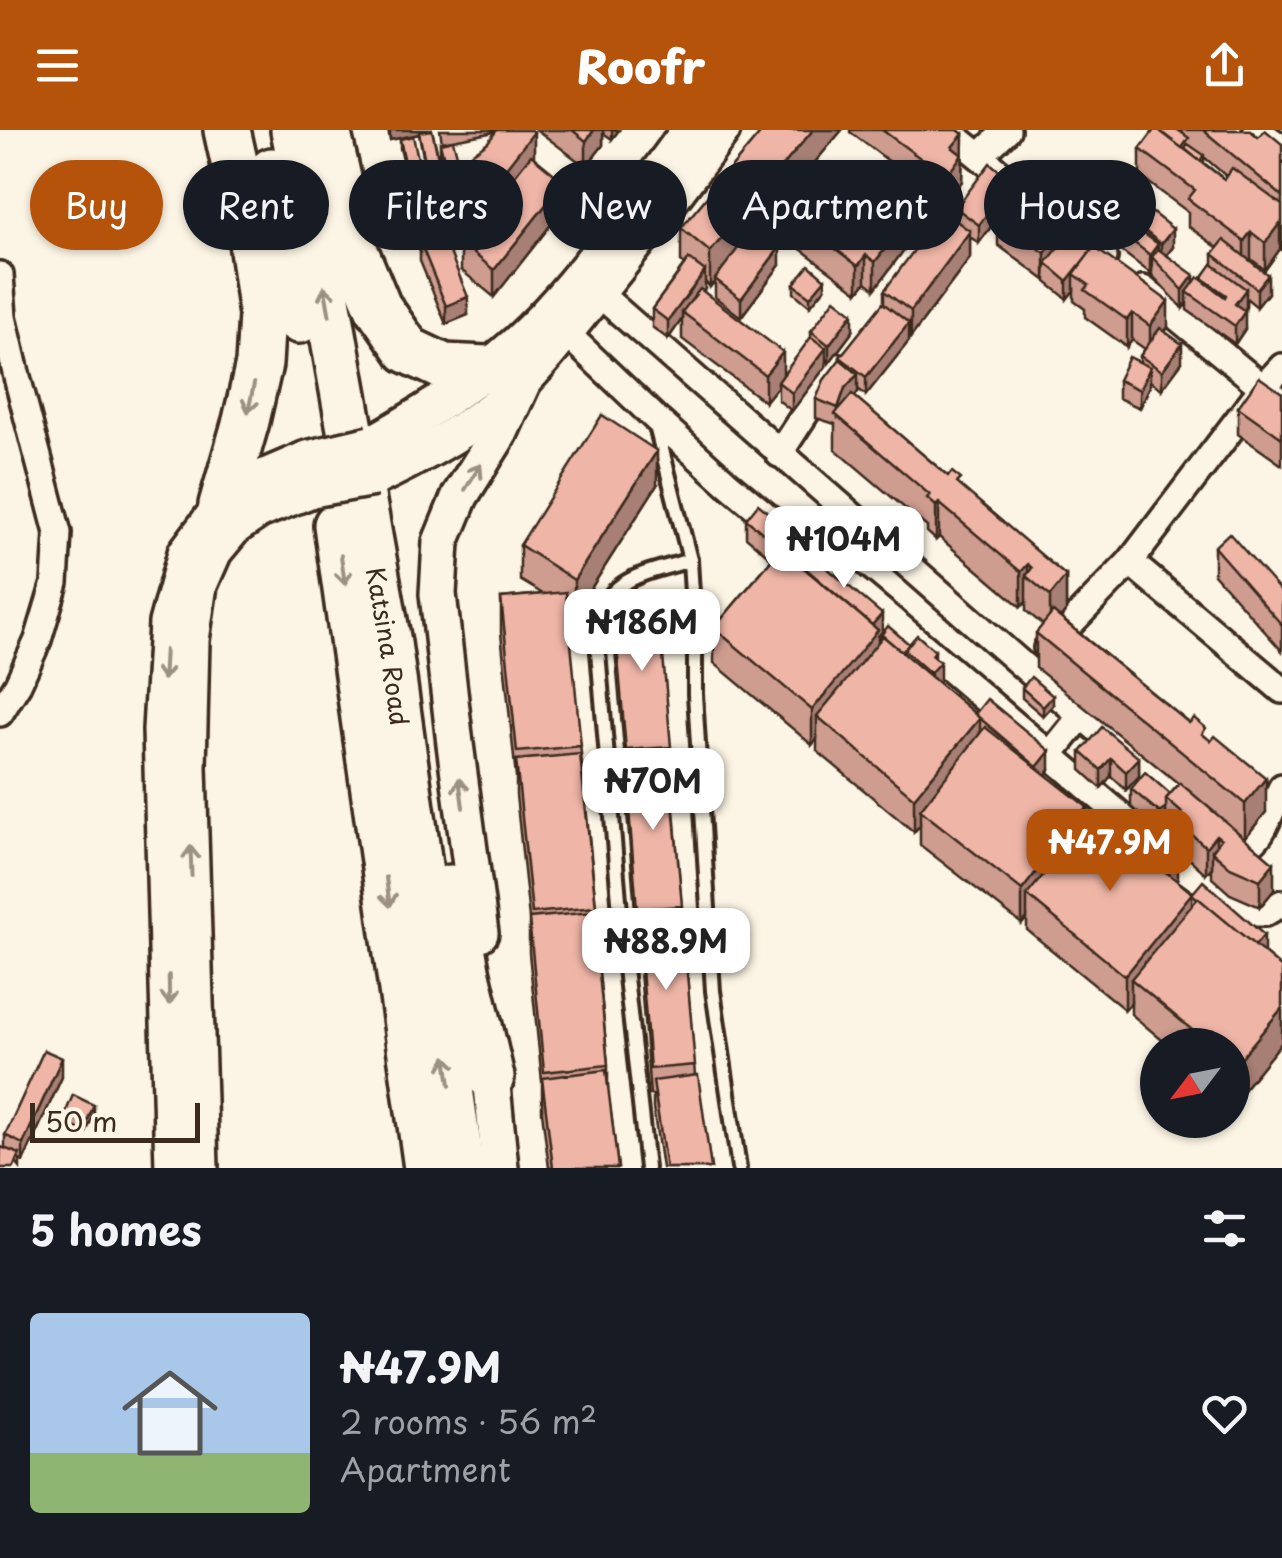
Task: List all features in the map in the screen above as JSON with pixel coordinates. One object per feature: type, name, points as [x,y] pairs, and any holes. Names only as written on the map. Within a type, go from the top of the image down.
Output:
[{"type":"highway","points":[[222,505],[259,364],[262,315],[252,242],[227,130]]},
{"type":"highway","name":"Katsina Road","points":[[264,130],[337,522],[427,1168]]},
{"type":"highway","name":"Katsina Road","points":[[294,130],[370,539],[461,1168]]},
{"type":"highway","points":[[328,130],[354,249],[378,307],[408,350],[444,367],[506,372]]},
{"type":"highway","points":[[370,539],[394,583],[414,651],[434,798],[490,1076]]},
{"type":"main road","points":[[500,1168],[480,929],[438,594],[440,542],[460,496],[500,432],[506,372],[690,130]]},
{"type":"main road","points":[[174,1168],[161,730],[167,623],[186,553],[222,505],[244,486],[372,461],[458,392],[506,372],[565,332],[722,130]]},
{"type":"main road","points":[[200,1168],[188,767],[190,640],[199,585],[214,551],[234,528],[310,474]]},
{"type":"street","points":[[947,130],[984,166]]},
{"type":"street","points":[[991,160],[1008,130]]},
{"type":"street","points":[[1256,130],[1282,148]]},
{"type":"street","points":[[1089,250],[1272,395]]},
{"type":"street","points":[[0,275],[3,317],[58,533],[54,583],[38,640],[0,713]]},
{"type":"street","points":[[597,292],[1028,672],[1235,846],[1253,842],[1260,834],[1282,787]]},
{"type":"street","points":[[565,332],[727,483],[1175,862],[1234,905],[1253,913],[1265,913],[1282,903]]},
{"type":"street","points":[[779,454],[851,352]]},
{"type":"street","points":[[1028,672],[1130,562],[1272,395],[1282,367]]},
{"type":"street","points":[[1130,562],[1282,690]]},
{"type":"street","points":[[1050,755],[1082,715]]},
{"type":"lane","points":[[654,417],[690,560],[713,991],[739,1168]]},
{"type":"lane","points":[[647,1168],[624,959],[596,628],[599,610],[618,586],[690,560]]},
{"type":"building","points":[[432,130],[438,158],[425,160],[419,132]]},
{"type":"building","points":[[497,130],[534,132],[512,160],[463,160],[488,142]]},
{"type":"building","points":[[572,130],[594,130],[586,141]]},
{"type":"building","points":[[763,130],[813,130],[788,160],[738,160]]},
{"type":"building","points":[[882,130],[958,130],[963,134],[952,147],[962,155],[958,160],[923,160]]},
{"type":"building","points":[[1154,130],[1159,130],[1224,179],[1232,168],[1282,205],[1282,224],[1265,243],[1251,232],[1244,241],[1188,199],[1195,190],[1140,149]]},
{"type":"building","points":[[1162,130],[1178,130],[1189,138],[1182,148]]},
{"type":"building","points":[[1203,130],[1250,130],[1258,137],[1265,130],[1282,144],[1282,196]]},
{"type":"building","points":[[413,136],[418,160],[404,160],[400,139]]},
{"type":"building","points":[[453,140],[458,160],[444,160],[440,143]]},
{"type":"building","points":[[1188,144],[1204,155],[1200,161],[1185,149]]},
{"type":"building","points":[[531,155],[543,165],[543,208],[523,234],[523,165]]},
{"type":"building","points":[[984,171],[984,218],[979,225],[964,214],[964,197]]},
{"type":"building","points":[[707,197],[707,250],[687,233],[687,221]]},
{"type":"building","points":[[1156,216],[1173,229],[1161,244],[1156,240]]},
{"type":"building","points":[[1224,240],[1268,275],[1257,289],[1213,254]]},
{"type":"building","points":[[1158,249],[1194,275],[1183,290],[1152,257]]},
{"type":"building","points":[[423,250],[449,250],[468,297],[446,306]]},
{"type":"building","points":[[470,250],[510,250],[494,270]]},
{"type":"building","points":[[737,250],[778,250],[741,299],[715,279]]},
{"type":"building","points":[[837,250],[884,250],[875,262],[866,255],[858,266]]},
{"type":"building","points":[[914,250],[956,250],[911,311],[884,291]]},
{"type":"building","points":[[1057,250],[1091,250],[1067,281],[1046,263]]},
{"type":"building","points":[[1092,250],[1098,250],[1168,301],[1150,326],[1132,313],[1127,320],[1085,290],[1089,285],[1074,274]]},
{"type":"building","points":[[689,259],[705,271],[668,321],[652,309]]},
{"type":"building","points":[[1212,264],[1246,289],[1235,304],[1245,311],[1235,326],[1187,292],[1198,277],[1225,297],[1202,278]]},
{"type":"building","points":[[809,265],[825,279],[810,297],[794,284]]},
{"type":"building","points":[[700,289],[783,352],[765,375],[682,312]]},
{"type":"building","points":[[835,299],[853,313],[829,345],[811,331]]},
{"type":"building","points":[[883,303],[909,323],[866,377],[840,357]]},
{"type":"building","points":[[1160,328],[1182,344],[1162,371],[1140,356]]},
{"type":"building","points":[[811,337],[826,348],[792,393],[778,382]]},
{"type":"building","points":[[1129,357],[1150,367],[1140,390],[1118,380]]},
{"type":"building","points":[[840,359],[858,374],[845,388],[838,408],[816,399]]},
{"type":"building","points":[[1259,377],[1282,393],[1282,438],[1238,407]]},
{"type":"building","points":[[852,394],[948,476],[952,472],[961,479],[957,483],[1066,576],[1050,596],[1026,576],[1032,568],[1028,564],[1021,572],[939,503],[936,506],[927,498],[930,495],[835,414]]},
{"type":"building","points":[[602,415],[657,451],[574,580],[520,545]]},
{"type":"building","points":[[758,504],[807,544],[794,559],[746,519]]},
{"type":"building","points":[[1229,533],[1282,593],[1282,625],[1214,547]]},
{"type":"building","points":[[781,549],[878,630],[812,710],[714,628]]},
{"type":"building","points":[[814,557],[882,614],[872,625],[805,568]]},
{"type":"building","points":[[566,592],[581,746],[517,752],[501,598]]},
{"type":"building","points":[[658,598],[671,747],[626,750],[613,601]]},
{"type":"building","points":[[1053,612],[1189,723],[1194,718],[1206,728],[1202,734],[1211,741],[1215,736],[1266,778],[1245,804],[1036,633]]},
{"type":"building","points":[[888,626],[909,644],[902,652],[883,636],[878,639]]},
{"type":"building","points":[[917,635],[935,651],[932,655],[940,662],[930,673],[904,650]]},
{"type":"building","points":[[883,636],[980,718],[914,798],[817,716]]},
{"type":"building","points":[[1031,677],[1053,696],[1043,707],[1022,688]]},
{"type":"building","points":[[987,699],[1050,751],[1037,767],[975,714]]},
{"type":"building","points":[[985,727],[1087,807],[1022,890],[920,810]]},
{"type":"building","points":[[1102,727],[1139,758],[1126,772],[1111,758],[1101,770],[1081,752]]},
{"type":"building","points":[[580,754],[596,907],[532,913],[516,760]]},
{"type":"building","points":[[669,757],[682,906],[637,909],[625,760]]},
{"type":"building","points":[[1145,772],[1170,794],[1160,813],[1131,789]]},
{"type":"building","points":[[1180,783],[1274,863],[1260,880],[1230,867],[1212,851],[1221,839],[1216,835],[1206,847],[1176,821],[1182,813],[1166,799]]},
{"type":"building","points":[[1094,813],[1192,893],[1125,976],[1027,895]]},
{"type":"building","points":[[1122,815],[1178,861],[1167,873],[1112,827]]},
{"type":"building","points":[[1203,881],[1264,935],[1255,946],[1192,894]]},
{"type":"building","points":[[1198,898],[1282,968],[1282,1008],[1250,1047],[1250,1028],[1190,1028],[1131,979]]},
{"type":"building","points":[[593,912],[608,1065],[544,1072],[529,918]]},
{"type":"building","points":[[682,916],[695,1065],[650,1069],[638,919]]},
{"type":"building","points":[[44,1050],[62,1058],[23,1144],[5,1135]]},
{"type":"building","points":[[606,1070],[618,1168],[553,1168],[542,1078]]},
{"type":"building","points":[[698,1075],[711,1168],[666,1168],[653,1081]]},
{"type":"building","points":[[73,1095],[94,1105],[86,1124],[65,1114]]},
{"type":"building","points":[[1,1147],[20,1154],[14,1168],[0,1168]]}]
